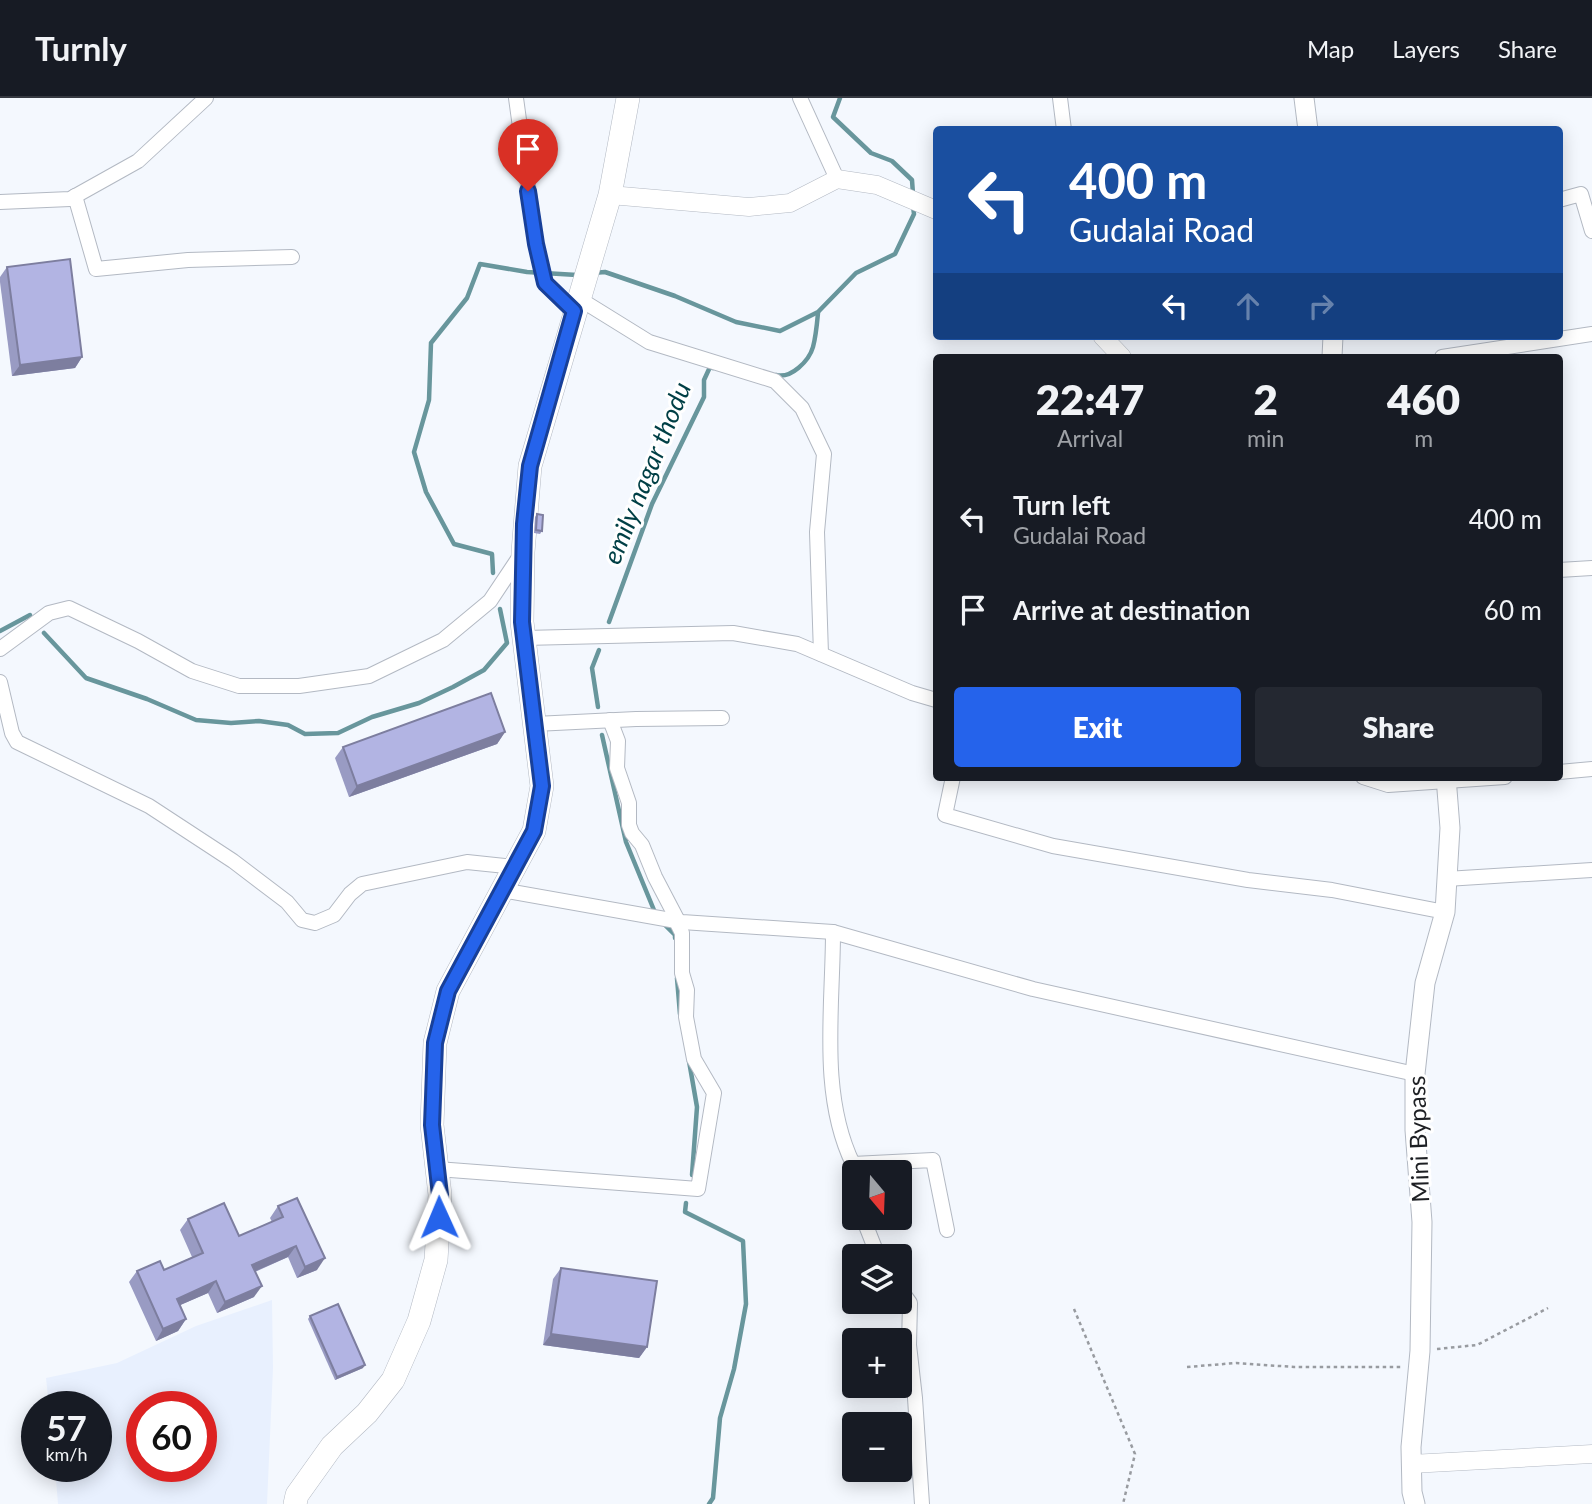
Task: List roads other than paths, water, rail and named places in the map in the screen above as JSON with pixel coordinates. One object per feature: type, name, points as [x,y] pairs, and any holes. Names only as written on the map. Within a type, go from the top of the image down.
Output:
[{"type":"main road","points":[[295,1504],[296,1495],[332,1446],[367,1413],[393,1380],[419,1321],[436,1260],[440,1195],[432,1125],[435,1043],[448,991],[534,831],[542,786],[524,638],[523,552],[530,466],[610,195],[628,98]]},
{"type":"main road","points":[[1304,98],[1308,126]]},
{"type":"main road","name":"Mini Bypass","points":[[1415,1504],[1412,1492],[1411,1447],[1420,1359],[1422,1222],[1415,1130],[1415,1074],[1425,983],[1445,912],[1450,828],[1446,781]]},
{"type":"street","points":[[0,202],[70,199],[138,161],[206,98]]},
{"type":"street","points":[[516,98],[536,244],[545,283],[581,289],[649,342],[775,381],[802,408],[824,454],[817,532],[821,654]]},
{"type":"street","points":[[800,98],[837,180]]},
{"type":"street","points":[[1060,98],[1064,126]]},
{"type":"street","points":[[610,195],[749,207],[790,203],[837,180],[877,186],[930,207]]},
{"type":"street","points":[[1563,199],[1581,194],[1592,231]]},
{"type":"street","points":[[75,196],[96,269],[188,260],[292,257]]},
{"type":"street","points":[[1563,338],[1592,334]]},
{"type":"street","points":[[1462,354],[1553,340]]},
{"type":"street","points":[[0,649],[48,613],[69,608],[192,671],[239,686],[299,686],[369,676],[443,640],[489,601],[523,552]]},
{"type":"street","points":[[1563,570],[1592,568]]},
{"type":"street","points":[[524,638],[733,633],[797,644],[912,693],[933,699]]},
{"type":"street","points":[[0,682],[12,733],[17,742],[149,806],[243,869],[287,902],[302,920],[315,923],[334,915],[350,894],[362,884],[467,862],[514,867]]},
{"type":"street","points":[[534,724],[722,718]]},
{"type":"street","points":[[437,1169],[698,1189],[714,1093],[694,1059],[686,1017],[687,990],[682,973],[682,933],[642,845],[629,825],[629,803],[617,768],[618,740],[610,720]]},
{"type":"street","points":[[1563,772],[1592,769]]},
{"type":"street","points":[[952,781],[945,815],[1053,846],[1248,880],[1332,890],[1445,912]]},
{"type":"street","points":[[1376,781],[1388,785],[1434,781]]},
{"type":"street","points":[[1447,879],[1592,870]]},
{"type":"street","points":[[502,890],[677,921],[833,932],[1033,989],[1415,1074]]},
{"type":"street","points":[[833,932],[833,980],[828,1022],[835,1108],[851,1160]]},
{"type":"street","points":[[912,1162],[933,1160],[947,1230]]},
{"type":"street","points":[[910,1314],[909,1345],[922,1504]]},
{"type":"street","points":[[1411,1464],[1592,1454]]},
{"type":"waterway","points":[[840,98],[833,117],[871,153],[892,161],[912,180],[913,194]]},
{"type":"waterway","points":[[593,273],[605,272],[675,296],[736,322],[780,331],[818,312],[856,273],[895,254],[914,214],[913,206]]},
{"type":"waterway","points":[[493,573],[492,554],[454,544],[426,492],[414,452],[429,400],[431,343],[467,298],[480,264],[527,272],[577,275]]},
{"type":"waterway","name":"emily nagar thodu","points":[[776,375],[793,372],[808,358],[814,343],[818,313]]},
{"type":"waterway","name":"emily nagar thodu","points":[[609,622],[652,504],[704,397],[704,380],[710,367],[713,368]]},
{"type":"waterway","points":[[44,633],[86,678],[147,699],[196,720],[231,723],[259,721],[288,725],[305,734],[338,733],[372,717],[419,703],[484,670],[507,643],[500,609]]},
{"type":"waterway","points":[[0,631],[30,615]]},
{"type":"waterway","name":"emily nagar thodu","points":[[598,707],[592,668],[599,650]]},
{"type":"waterway","name":"emily nagar thodu","points":[[602,735],[626,842],[656,915]]},
{"type":"waterway","name":"emily nagar thodu","points":[[664,924],[675,938]]},
{"type":"waterway","name":"emily nagar thodu","points":[[677,978],[680,1014]]},
{"type":"waterway","name":"emily nagar thodu","points":[[689,1061],[697,1107],[692,1175]]},
{"type":"waterway","name":"emily nagar thodu","points":[[686,1203],[685,1212],[743,1241],[746,1304],[734,1369],[720,1418],[713,1498],[709,1504]]}]
